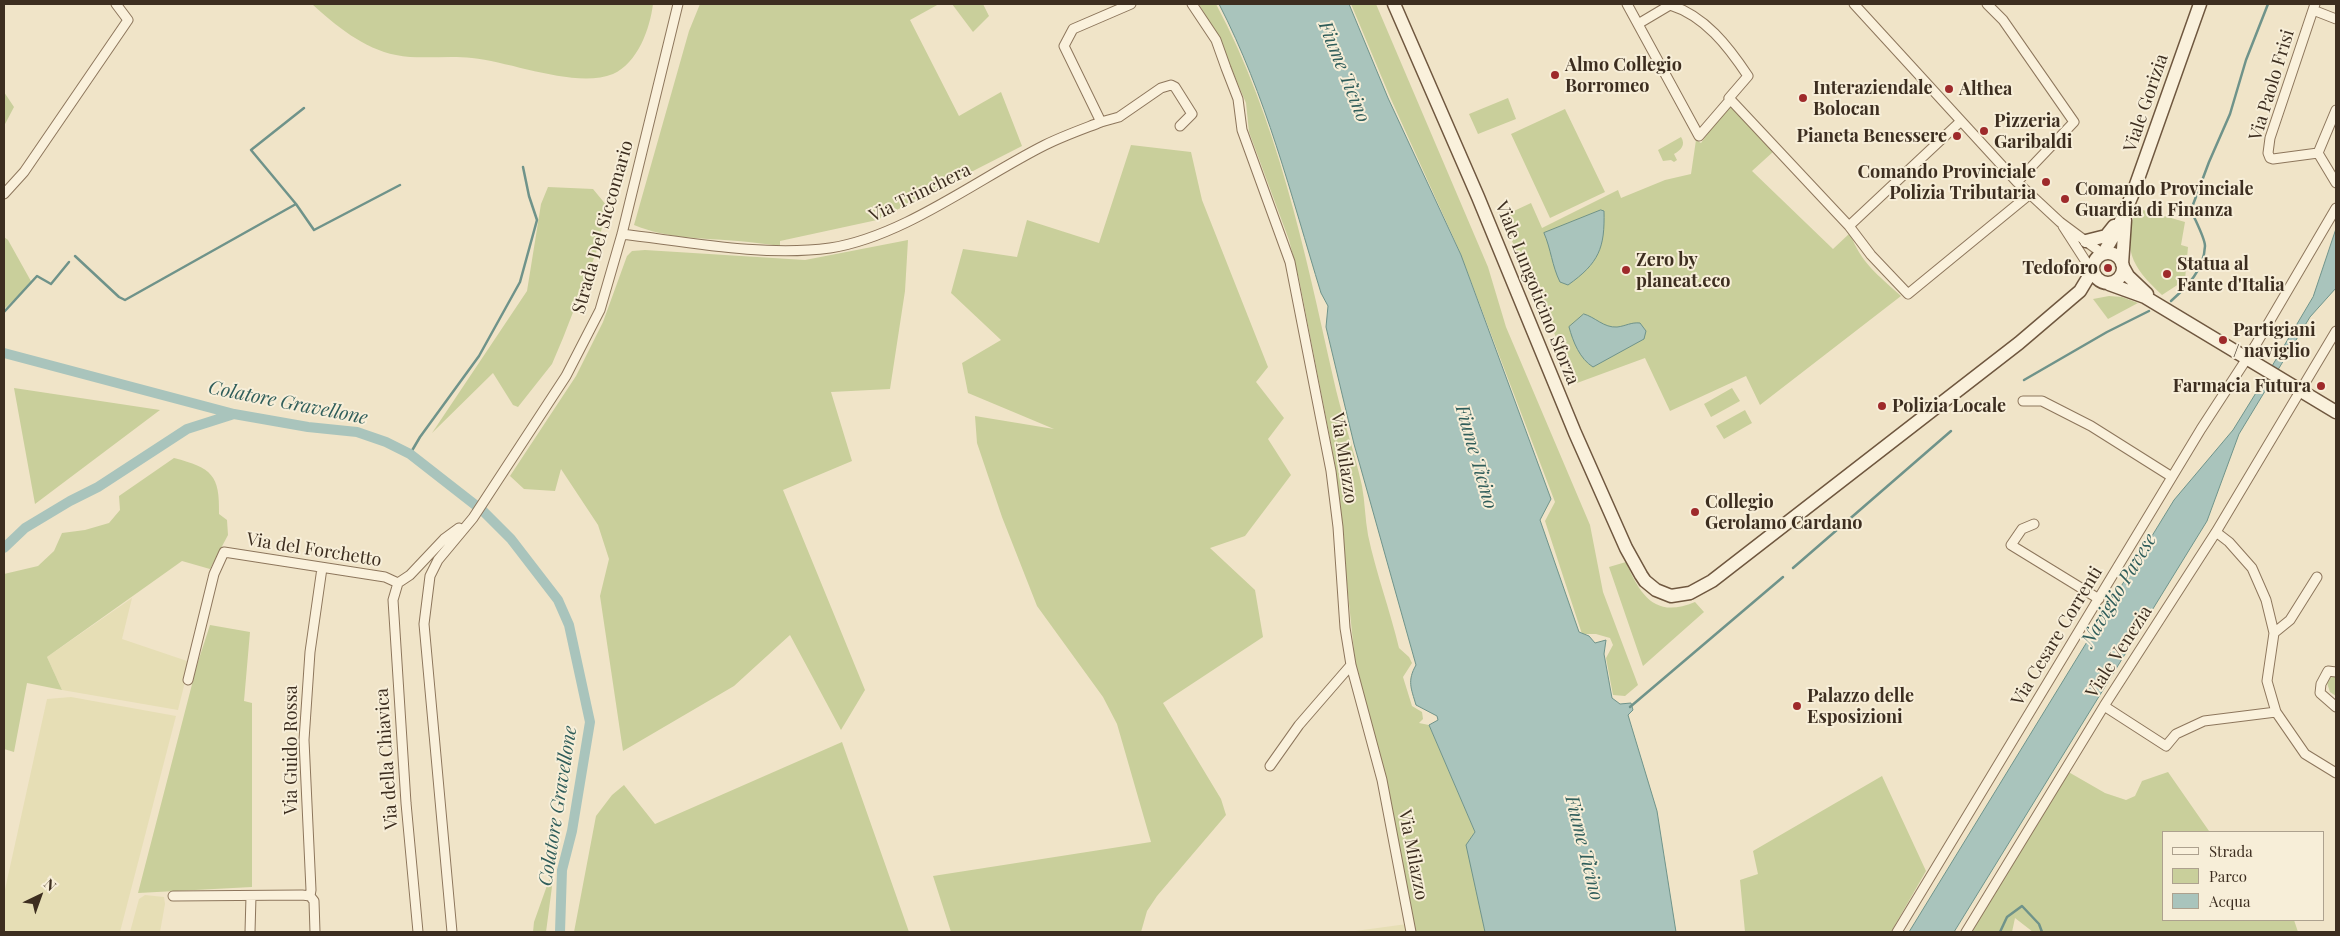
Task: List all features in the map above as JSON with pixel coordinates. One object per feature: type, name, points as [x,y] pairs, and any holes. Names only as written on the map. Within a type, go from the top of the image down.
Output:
[{"type":"main road","name":"Viale Lungoticino Sforza","points":[[1394,4],[1478,197],[1575,433],[1626,548],[1645,581],[1656,590],[1671,596],[1680,596],[1712,581],[2019,343],[2080,292]]},
{"type":"main road","name":"Viale Gorizia","points":[[2103,254],[2125,213],[2200,4]]},
{"type":"main road","name":"Viale Gorizia","points":[[2086,241],[2106,236],[2125,213]]},
{"type":"main road","name":"Viale Gorizia","points":[[2123,265],[2125,213]]},
{"type":"main road","points":[[2080,292],[2092,271],[2094,261],[2103,254],[2116,256],[2135,284],[2160,305]]},
{"type":"main road","points":[[2080,292],[2108,284],[2120,278],[2123,265]]},
{"type":"main road","points":[[2092,271],[2097,280],[2142,295],[2336,412]]},
{"type":"street","points":[[4,194],[24,172],[128,20],[116,4]]},
{"type":"street","name":"Strada Del Siccomario","points":[[473,518],[566,376],[600,310],[622,234],[678,4]]},
{"type":"street","points":[[1101,122],[1064,46],[1073,29],[1130,4]]},
{"type":"street","name":"Via Milazzo","points":[[1192,4],[1216,40],[1238,99],[1242,130],[1290,262],[1332,471],[1345,628],[1351,666],[1382,780],[1411,932]]},
{"type":"street","points":[[1627,4],[1699,136],[1748,76],[1723,43],[1703,22],[1682,9],[1670,5],[1638,24]]},
{"type":"street","points":[[1854,4],[2018,182],[2060,222],[2103,254]]},
{"type":"street","points":[[1987,4],[2003,20],[2074,122],[2018,182]]},
{"type":"street","points":[[2314,7],[2336,19]]},
{"type":"street","name":"Via Paolo Frisi","points":[[2314,7],[2270,138],[2268,153],[2270,158],[2318,153]]},
{"type":"street","name":"Via Trinchera","points":[[622,234],[750,248],[794,250],[830,248],[889,230],[1045,145],[1101,122],[1119,117],[1160,88],[1171,85],[1176,87],[1192,114],[1180,126]]},
{"type":"street","points":[[1730,99],[1849,226],[1871,255],[1908,294],[2030,194]]},
{"type":"street","points":[[2336,110],[2318,153],[2336,182]]},
{"type":"street","points":[[1849,226],[1961,121]]},
{"type":"street","name":"Via Cesare Correnti","points":[[1897,932],[2172,477],[2247,358],[2336,208]]},
{"type":"street","points":[[2060,222],[2092,271]]},
{"type":"street","name":"Viale Venezia","points":[[1966,932],[2104,706],[2216,532],[2297,388],[2336,331]]},
{"type":"street","points":[[2023,401],[2042,401],[2090,426],[2172,477]]},
{"type":"street","points":[[398,583],[410,575],[444,539],[473,518]]},
{"type":"street","points":[[452,932],[424,624],[430,576],[448,546],[473,518]]},
{"type":"street","points":[[2034,524],[2022,530],[2011,546],[2099,599]]},
{"type":"street","points":[[2216,532],[2229,542],[2252,568],[2266,600],[2274,633],[2267,681],[2276,712],[2305,754],[2336,773]]},
{"type":"street","name":"Via del Forchetto","points":[[188,680],[214,574],[224,552],[385,577],[398,583]]},
{"type":"street","name":"Via Guido Rossa","points":[[315,932],[314,901],[310,896],[312,890],[304,740],[305,711],[322,568]]},
{"type":"street","points":[[2274,633],[2290,620],[2317,577]]},
{"type":"street","name":"Via della Chiavica","points":[[398,583],[394,595],[394,609],[406,803],[418,932]]},
{"type":"street","points":[[1270,766],[1299,725],[1351,666]]},
{"type":"street","points":[[2336,672],[2328,671],[2321,684],[2320,693],[2336,707]]},
{"type":"street","points":[[2104,706],[2166,746],[2176,734],[2204,721],[2276,712]]},
{"type":"street","points":[[173,896],[310,896]]},
{"type":"street","points":[[250,932],[251,896]]},
{"type":"shaded area","points":[[132,598],[122,639],[190,662],[178,710],[62,690],[47,657]]},
{"type":"shaded area","points":[[71,697],[176,716],[120,932],[4,932],[4,894],[47,699]]},
{"type":"shaded area","points":[[145,895],[164,897],[165,904],[160,932],[130,932],[139,899]]},
{"type":"shaded area","points":[[1407,924],[1408,932],[1348,932]]},
{"type":"green space","points":[[312,4],[653,4],[646,34],[629,62],[613,74],[598,78],[581,78],[563,77],[488,60],[453,57],[414,57],[384,52],[361,42],[330,20]]},
{"type":"green space","points":[[700,4],[939,4],[910,20],[959,116],[1001,92],[1022,146],[877,220],[780,241],[780,246],[672,235],[647,230],[634,225],[689,31]]},
{"type":"green space","points":[[952,4],[983,4],[989,16],[973,32]]},
{"type":"green space","points":[[1199,4],[1216,4],[1256,93],[1287,186],[1336,391],[1359,472],[1368,535],[1375,563],[1399,648],[1409,657],[1412,663],[1403,677],[1412,706],[1422,712],[1423,719],[1419,723],[1429,725],[1475,832],[1467,845],[1485,932],[1408,932],[1374,732],[1355,661],[1334,459],[1299,279],[1289,240],[1249,132],[1246,103],[1220,41]]},
{"type":"green space","points":[[1351,4],[1376,4],[1488,267],[1506,327],[1590,525],[1603,592],[1638,685],[1625,696],[1613,695],[1606,658],[1613,645],[1610,638],[1596,634],[1582,634],[1545,521],[1555,502],[1459,250],[1390,97]]},
{"type":"green space","points":[[4,92],[14,107],[4,126]]},
{"type":"green space","points":[[1508,98],[1516,119],[1478,134],[1469,114]]},
{"type":"green space","points":[[1729,103],[1774,151],[1752,171],[1833,249],[1850,233],[1865,260],[1901,296],[1760,405],[1746,376],[1670,411],[1645,358],[1577,383],[1501,217],[1531,203],[1542,228],[1618,190],[1621,198],[1665,180],[1691,174],[1696,140],[1701,143]]},
{"type":"green space","points":[[1565,109],[1605,192],[1550,218],[1511,134]]},
{"type":"green space","points":[[1681,137],[1682,147],[1674,154],[1677,160],[1674,162],[1671,160],[1663,161],[1658,150]]},
{"type":"green space","points":[[1131,145],[1191,152],[1202,200],[1268,367],[1256,382],[1284,418],[1268,439],[1291,475],[1245,536],[1210,548],[1255,590],[1263,637],[1163,703],[1221,799],[1226,815],[1157,896],[1147,911],[1141,932],[951,932],[933,876],[1151,842],[1117,724],[1103,697],[1037,606],[1002,517],[977,443],[975,416],[1054,429],[968,393],[962,363],[1001,340],[951,293],[963,249],[1017,257],[1027,220],[1099,243]]},
{"type":"green space","points":[[548,187],[593,189],[607,206],[596,253],[552,364],[518,407],[513,405],[493,373],[432,433],[527,291],[541,204]]},
{"type":"green space","points":[[2136,208],[2185,222],[2181,245],[2188,247],[2185,280],[2162,295],[2143,275],[2132,256],[2130,235]]},
{"type":"green space","points":[[4,237],[8,240],[32,283],[4,309]]},
{"type":"green space","points":[[908,240],[905,291],[890,389],[831,392],[852,461],[783,490],[865,690],[841,730],[790,635],[734,686],[623,751],[600,596],[609,559],[598,525],[561,469],[555,491],[524,489],[510,476],[576,376],[603,322],[627,256],[632,251],[645,250],[805,260]]},
{"type":"green space","points":[[2109,296],[2122,297],[2138,303],[2108,319],[2093,299]]},
{"type":"green space","points":[[14,388],[160,410],[35,504]]},
{"type":"green space","points":[[1732,388],[1740,401],[1711,417],[1704,404]]},
{"type":"green space","points":[[1745,410],[1752,423],[1724,439],[1716,426]]},
{"type":"green space","points":[[174,458],[197,465],[205,470],[211,475],[218,490],[219,514],[227,520],[228,535],[210,569],[182,561],[47,657],[62,690],[27,683],[14,752],[4,749],[4,574],[38,566],[54,551],[62,533],[85,530],[109,523],[120,510],[119,496]]},
{"type":"green space","points":[[1626,562],[1637,585],[1651,601],[1659,606],[1669,608],[1681,607],[1695,602],[1704,612],[1643,666],[1609,567]]},
{"type":"green space","points":[[210,625],[250,632],[244,701],[252,703],[252,887],[138,893],[197,665]]},
{"type":"green space","points":[[2331,676],[2336,677],[2336,696],[2330,692],[2327,683]]},
{"type":"green space","points":[[842,742],[909,932],[574,932],[596,816],[612,795],[624,785],[655,824]]},
{"type":"green space","points":[[2065,770],[2105,793],[2126,800],[2135,796],[2142,781],[2168,772],[2209,831],[2162,831],[2162,921],[2294,921],[2298,932],[2033,932],[2015,918],[2012,932],[1968,932]]},
{"type":"green space","points":[[1882,776],[1926,871],[1891,932],[1745,932],[1740,880],[1758,874],[1753,851]]},
{"type":"green space","points":[[553,879],[546,932],[533,932],[534,922],[549,880]]},
{"type":"water","name":"Fiume Ticino","points":[[1219,4],[1349,4],[1388,98],[1461,255],[1551,499],[1540,520],[1579,632],[1589,636],[1595,643],[1606,640],[1604,654],[1612,698],[1620,704],[1631,703],[1633,710],[1628,715],[1657,811],[1676,932],[1485,932],[1466,845],[1475,832],[1429,725],[1438,720],[1437,716],[1416,705],[1411,685],[1411,676],[1416,665],[1354,444],[1326,327],[1328,306],[1321,293],[1288,182],[1264,110],[1251,74]]},
{"type":"water","points":[[1601,210],[1604,211],[1604,224],[1598,254],[1587,269],[1568,285],[1560,282],[1544,233]]},
{"type":"water","name":"Naviglio Pavese","points":[[2336,229],[2336,288],[2310,317],[2239,434],[2207,521],[1954,932],[1909,932],[2174,500],[2233,430],[2259,388],[2313,297]]},
{"type":"water","points":[[1584,314],[1612,327],[1640,323],[1646,331],[1644,339],[1593,367],[1588,364],[1578,350],[1569,327]]},
{"type":"waterway","points":[[2171,301],[2189,283],[2202,262],[2205,242],[2191,210],[2230,114],[2246,60],[2268,4]]},
{"type":"waterway","points":[[304,108],[251,150],[296,204],[314,230],[400,185]]},
{"type":"waterway","points":[[410,454],[420,437],[479,356],[520,282],[537,220],[529,196],[523,167]]},
{"type":"waterway","points":[[75,256],[119,297],[125,300],[296,204]]},
{"type":"waterway","points":[[4,312],[37,276],[51,284],[69,262]]},
{"type":"waterway","points":[[2024,380],[2107,332],[2149,311]]},
{"type":"waterway","name":"Colatore Gravellone","points":[[4,353],[234,414],[308,427],[357,432],[386,442],[410,454],[483,511],[511,539],[558,600],[569,625],[590,722],[572,831],[562,870],[560,932]]},
{"type":"waterway","points":[[4,548],[25,528],[70,501],[98,487],[187,429],[234,414]]},
{"type":"waterway","points":[[1793,568],[1951,431]]},
{"type":"waterway","points":[[1630,707],[1783,577]]},
{"type":"waterway","points":[[2000,932],[2007,917],[2022,906],[2039,924],[2042,932]]},
{"type":"place","name":"Almo Collegio Borromeo","points":[[1555,75]]},
{"type":"place","name":"Althea","points":[[1949,89]]},
{"type":"place","name":"Interaziendale Bolocan","points":[[1803,98]]},
{"type":"place","name":"Pizzeria Garibaldi","points":[[1984,131]]},
{"type":"place","name":"Pianeta Benessere","points":[[1957,136]]},
{"type":"place","name":"Comando Provinciale Polizia Tributaria","points":[[2046,182]]},
{"type":"place","name":"Comando Provinciale Guardia di Finanza","points":[[2065,199]]},
{"type":"place","name":"Tedoforo","points":[[2108,268]]},
{"type":"place","name":"Zero by planeat.eco","points":[[1626,270]]},
{"type":"place","name":"Statua al Fante d'Italia","points":[[2167,274]]},
{"type":"place","name":"Partigiani / naviglio","points":[[2223,340]]},
{"type":"place","name":"Farmacia Futura","points":[[2321,386]]},
{"type":"place","name":"Polizia Locale","points":[[1882,406]]},
{"type":"place","name":"Collegio Gerolamo Cardano","points":[[1695,512]]},
{"type":"place","name":"Palazzo delle Esposizioni","points":[[1797,706]]}]
